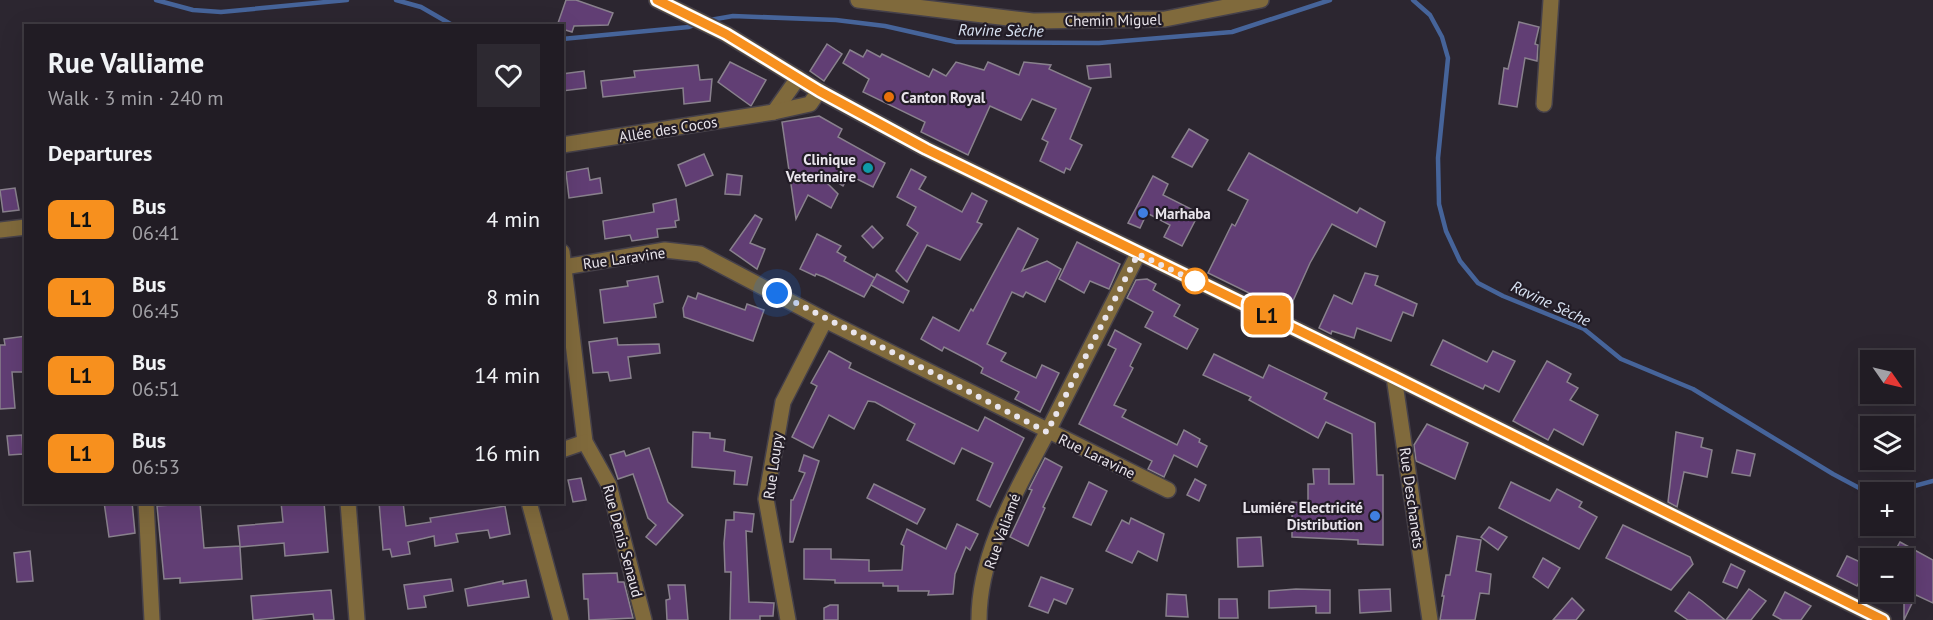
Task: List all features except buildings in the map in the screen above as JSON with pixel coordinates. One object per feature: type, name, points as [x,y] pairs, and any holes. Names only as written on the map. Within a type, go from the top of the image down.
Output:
[{"type":"street","points":[[657,0],[680,3],[695,17],[819,91],[926,149],[1394,377],[1877,619]]},
{"type":"street","name":"Chemin Miguel","points":[[858,0],[1033,21],[1166,20],[1206,6],[1261,0]]},
{"type":"street","points":[[1544,104],[1551,0]]},
{"type":"street","points":[[774,112],[798,78]]},
{"type":"street","name":"Allée des Cocos","points":[[564,146],[774,112],[810,104],[819,91]]},
{"type":"street","points":[[0,230],[24,227]]},
{"type":"street","name":"Rue Laravine","points":[[564,260],[665,250],[700,254],[825,320],[1167,490]]},
{"type":"street","name":"Rue Valiamé","points":[[979,620],[979,603],[989,561],[1008,505],[1138,254]]},
{"type":"street","name":"Rue Denis Senaud","points":[[564,268],[585,442],[609,485],[644,620]]},
{"type":"street","name":"Rue Loupy","points":[[788,620],[766,499],[783,402],[825,320]]},
{"type":"street","name":"Rue Deschanets","points":[[1394,377],[1430,620]]},
{"type":"street","points":[[564,449],[585,442]]},
{"type":"street","points":[[146,504],[152,620]]},
{"type":"street","points":[[348,504],[357,620]]},
{"type":"street","points":[[531,504],[561,620]]},
{"type":"waterway","name":"Ravine Sèche","points":[[156,0],[193,10],[221,12],[347,0]]},
{"type":"waterway","name":"Ravine Sèche","points":[[396,0],[421,7],[451,24]]},
{"type":"waterway","name":"Ravine Sèche","points":[[710,20],[733,16],[836,20],[885,26],[956,42],[1099,43],[1232,32],[1330,0]]},
{"type":"waterway","name":"Ravine Sèche","points":[[1413,0],[1430,15],[1442,37],[1448,58],[1438,158],[1439,204],[1446,231],[1460,261],[1478,283],[1503,296],[1584,329],[1621,359],[1693,389],[1860,488]]},
{"type":"waterway","name":"Ravine Sèche","points":[[564,39],[689,27],[697,24]]},
{"type":"waterway","name":"Ravine Sèche","points":[[1914,486],[1933,481]]},
{"type":"bus line","name":"L1","points":[[657,0],[675,6],[726,34],[848,108],[926,149],[1728,541],[1883,620]]},
{"type":"place","name":"Canton Royal","points":[[889,97]]},
{"type":"place","name":"Clinique Veterinaire","points":[[868,168]]},
{"type":"place","name":"Marhaba","points":[[1143,213]]},
{"type":"place","name":"Lumiére Electricité Distribution","points":[[1375,516]]},
{"type":"route","points":[[777,293],[825,320],[1047,432],[1138,254],[1195,281]]}]
